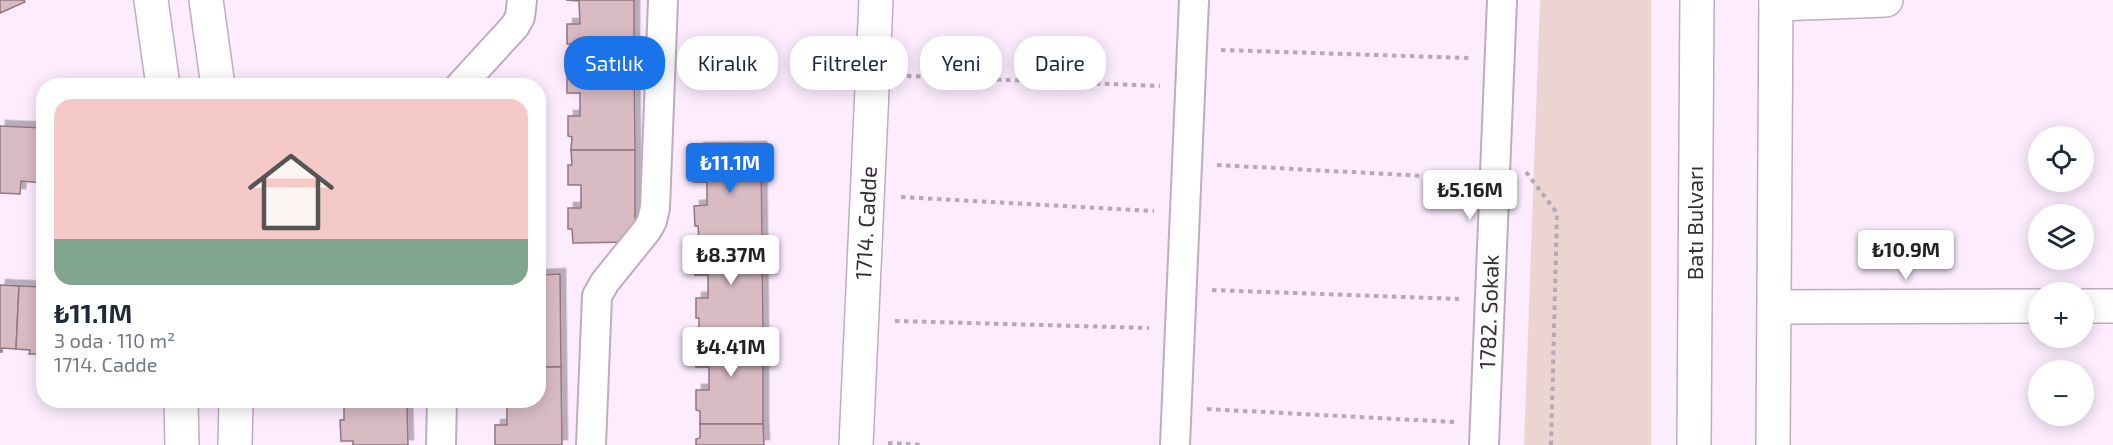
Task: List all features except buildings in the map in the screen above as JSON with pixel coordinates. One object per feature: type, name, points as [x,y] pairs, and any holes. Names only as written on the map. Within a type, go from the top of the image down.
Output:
[{"type":"main road","points":[[151,0],[162,78]]},
{"type":"main road","points":[[206,0],[217,78]]},
{"type":"main road","name":"1714. Cadde","points":[[875,36],[876,0]]},
{"type":"main road","name":"Batı Bulvarı","points":[[1694,445],[1697,0]]},
{"type":"main road","points":[[1773,445],[1776,2],[1886,0]]},
{"type":"main road","name":"1714. Cadde","points":[[856,445],[872,90]]},
{"type":"main road","points":[[1774,307],[2028,306]]},
{"type":"main road","points":[[2094,306],[2113,306]]},
{"type":"main road","points":[[181,408],[182,445]]},
{"type":"main road","points":[[235,445],[236,408]]},
{"type":"street","points":[[467,78],[515,26],[520,17],[522,0]]},
{"type":"street","points":[[591,445],[597,296],[605,282],[647,230],[655,208],[663,0]]},
{"type":"street","points":[[1175,445],[1194,0]]},
{"type":"street","name":"1782. Sokak","points":[[1485,435],[1502,0]]},
{"type":"street","points":[[441,445],[442,408]]},
{"type":"path","points":[[1192,49],[1499,58]]},
{"type":"path","points":[[908,76],[1190,87]]},
{"type":"path","points":[[1187,163],[1495,180]]},
{"type":"path","points":[[1526,172],[1557,213],[1551,445]]},
{"type":"path","points":[[868,195],[1185,212]]},
{"type":"path","points":[[1182,289],[1490,300]]},
{"type":"path","points":[[862,320],[1180,329]]},
{"type":"path","points":[[1177,408],[1485,435]]},
{"type":"shaded area","points":[[1540,0],[1651,0],[1651,445],[1524,445]]}]
